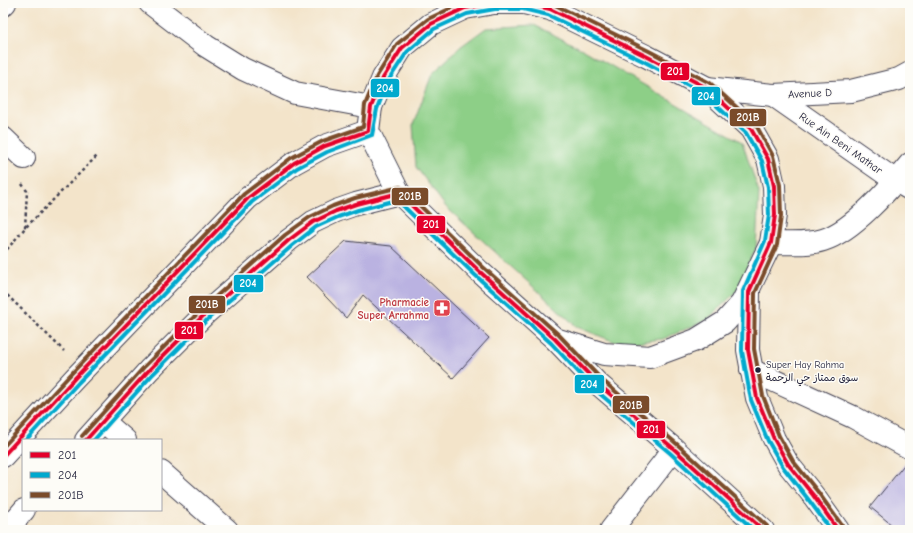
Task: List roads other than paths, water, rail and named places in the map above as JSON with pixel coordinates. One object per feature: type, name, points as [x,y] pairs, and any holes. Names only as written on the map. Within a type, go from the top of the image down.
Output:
[{"type":"main road","points":[[150,3],[206,46],[243,69],[296,93],[371,107]]},
{"type":"main road","points":[[555,339],[604,354],[650,357],[696,340],[725,322],[742,303],[749,292],[771,243],[775,215],[775,194],[768,159],[751,129],[707,88],[546,6],[524,3],[494,3],[465,8],[431,24],[402,48],[383,78],[371,107],[368,131],[399,193],[479,271],[555,339],[596,384],[674,449],[763,530]]},
{"type":"main road","name":"Avenue D","points":[[707,88],[773,95],[851,91],[900,79],[910,72]]},
{"type":"main road","name":"Rue Ain Beni Mathar","points":[[773,95],[903,185]]},
{"type":"main road","points":[[3,456],[83,369],[248,198],[294,163],[325,146],[368,131]]},
{"type":"main road","points":[[3,138],[24,158]]},
{"type":"main road","points":[[771,243],[811,242],[824,240],[838,234],[903,185],[910,164]]},
{"type":"main road","points":[[87,439],[148,370],[206,313],[289,240],[313,222],[336,211],[356,204],[399,193]]},
{"type":"main road","points":[[749,292],[748,350],[757,398],[788,464],[838,530]]},
{"type":"main road","points":[[751,370],[854,417],[910,448]]},
{"type":"main road","points":[[103,421],[124,439]]},
{"type":"main road","points":[[611,530],[674,449]]},
{"type":"main road","points":[[162,473],[214,526]]},
{"type":"main road","points":[[7,530],[23,511]]},
{"type":"place","name":"Pharmacie Super Arrahma","points":[[442,308]]},
{"type":"place","name":"Super Hay Rahma سوق ممتاز حي الرحمة","points":[[758,370]]}]
